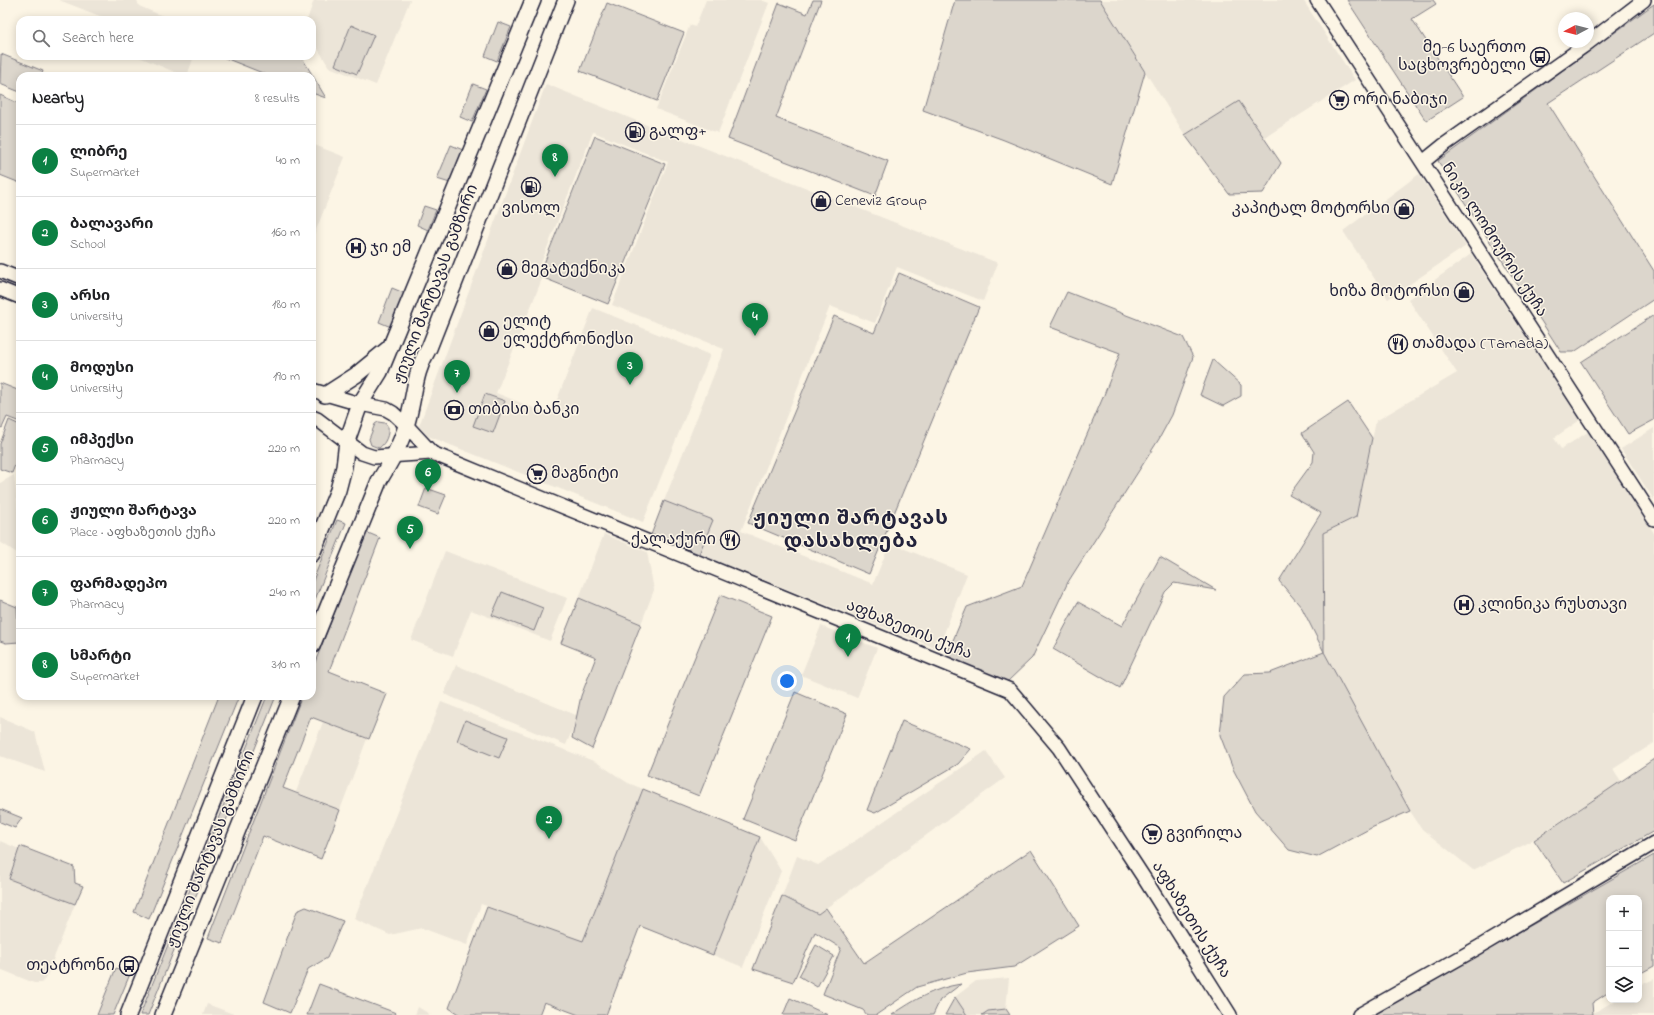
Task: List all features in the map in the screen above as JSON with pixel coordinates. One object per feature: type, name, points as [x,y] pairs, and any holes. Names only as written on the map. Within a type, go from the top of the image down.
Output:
[{"type":"main road","name":"ჟიული შარტავას გამზირი","points":[[316,544],[338,490],[344,467],[347,441],[360,404],[380,372],[533,0]]},
{"type":"main road","name":"ჟიული შარტავას გამზირი","points":[[316,636],[379,481],[394,457],[406,425],[414,384],[566,0]]},
{"type":"main road","points":[[319,393],[356,375],[390,347]]},
{"type":"main road","name":"ჟიული შარტავას გამზირი","points":[[128,1015],[253,700]]},
{"type":"main road","name":"ჟიული შარტავას გამზირი","points":[[163,1015],[290,700]]},
{"type":"street","name":"ნიკო ლომოურის ქუჩა","points":[[1318,0],[1654,519]]},
{"type":"street","points":[[1423,162],[1444,145],[1584,46],[1644,0]]},
{"type":"street","points":[[0,271],[16,277]]},
{"type":"street","points":[[0,289],[16,295]]},
{"type":"street","points":[[319,393],[386,409],[393,413],[406,425]]},
{"type":"street","points":[[316,420],[362,453],[374,457],[394,457]]},
{"type":"street","name":"აფხაზეთის ქუჩა","points":[[406,425],[432,453],[1010,690],[1060,748],[1230,1015]]},
{"type":"street","name":"აფხაზეთის ქუჩა","points":[[394,457],[432,453]]},
{"type":"street","points":[[1364,1012],[1479,947],[1654,843]]},
{"type":"shaded area","points":[[59,0],[137,0],[139,6],[163,16],[100,16]]},
{"type":"shaded area","points":[[314,0],[410,0],[376,85],[329,67],[316,46],[316,16],[308,16]]},
{"type":"shaded area","points":[[706,0],[761,0],[769,3],[718,133],[656,109],[690,25],[695,27]]},
{"type":"shaded area","points":[[813,0],[821,0],[776,118],[888,161],[875,196],[728,139],[779,3],[807,14]]},
{"type":"shaded area","points":[[955,0],[1100,0],[1145,72],[1112,184],[1004,140],[923,110]]},
{"type":"shaded area","points":[[1100,0],[1303,0],[1355,80],[1264,138],[1239,102],[1185,135]]},
{"type":"shaded area","points":[[1347,0],[1433,0],[1436,4],[1412,19],[1463,97],[1426,121]]},
{"type":"shaded area","points":[[607,3],[684,33],[657,101],[580,71]]},
{"type":"shaded area","points":[[1654,4],[1654,33],[1548,103],[1654,271],[1654,299],[1574,352],[1561,352],[1438,161]]},
{"type":"shaded area","points":[[498,22],[511,27],[497,61],[485,56]]},
{"type":"shaded area","points":[[351,25],[374,35],[357,74],[335,65]]},
{"type":"shaded area","points":[[1,54],[43,71],[16,72],[16,90],[0,84]]},
{"type":"shaded area","points":[[146,60],[193,60],[188,72],[175,72]]},
{"type":"shaded area","points":[[230,60],[303,60],[311,72],[260,72]]},
{"type":"shaded area","points":[[316,81],[326,98],[316,94]]},
{"type":"shaded area","points":[[473,84],[486,89],[472,122],[460,117]]},
{"type":"shaded area","points":[[546,84],[998,263],[983,301],[897,267],[875,323],[830,306],[741,531],[873,584],[890,543],[967,574],[938,649],[699,554],[713,520],[664,501],[724,349],[612,305],[668,162],[593,132],[536,276],[542,279],[496,393],[551,415],[593,308],[710,355],[643,522],[428,436],[419,426]]},
{"type":"shaded area","points":[[0,95],[16,102],[16,181],[0,175]]},
{"type":"shaded area","points":[[1239,101],[1281,163],[1263,193],[1229,194],[1185,135]]},
{"type":"shaded area","points":[[595,136],[665,164],[608,304],[539,276]]},
{"type":"shaded area","points":[[451,145],[463,150],[450,183],[437,179]]},
{"type":"shaded area","points":[[316,146],[345,157],[316,230]]},
{"type":"shaded area","points":[[1419,174],[1466,246],[1388,299],[1343,231]]},
{"type":"shaded area","points":[[424,206],[436,210],[428,230],[417,225]]},
{"type":"shaded area","name":"კლინიკა რუსთავი","points":[[1471,254],[1580,420],[1554,438],[1561,449],[1588,432],[1654,533],[1654,743],[1613,769],[1621,781],[1526,844],[1473,870],[1422,829],[1410,811],[1324,652],[1323,533],[1356,517],[1376,421],[1457,373],[1408,299]]},
{"type":"shaded area","points":[[899,273],[979,307],[869,574],[748,523],[834,316],[874,333]]},
{"type":"shaded area","points":[[392,288],[404,293],[391,327],[379,322]]},
{"type":"shaded area","points":[[1067,292],[1183,337],[1193,357],[1172,415],[1159,439],[1068,582],[1032,658],[1007,682],[946,657],[967,607],[1022,586],[1104,395],[1120,353],[1050,327]]},
{"type":"shaded area","points":[[1654,315],[1654,420],[1628,434],[1581,362]]},
{"type":"shaded area","points":[[1213,360],[1241,385],[1241,396],[1223,406],[1200,395]]},
{"type":"shaded area","points":[[0,383],[16,389],[16,420],[7,417],[2,428],[0,427]]},
{"type":"shaded area","points":[[485,394],[505,401],[493,433],[473,426]]},
{"type":"shaded area","points":[[1348,402],[1372,438],[1356,517],[1323,533],[1324,652],[1302,608],[1279,581],[1321,513],[1289,495],[1313,462],[1314,452],[1302,433]]},
{"type":"shaded area","points":[[9,420],[16,423],[16,462],[12,473],[0,469],[0,444]]},
{"type":"shaded area","points":[[378,422],[385,423],[388,427],[385,441],[379,448],[371,445],[369,439],[375,424]]},
{"type":"shaded area","points":[[1654,428],[1654,500],[1621,449]]},
{"type":"shaded area","points":[[14,475],[16,493],[16,552],[0,542],[0,483]]},
{"type":"shaded area","points":[[426,488],[446,495],[438,514],[419,507]]},
{"type":"shaded area","points":[[664,501],[713,520],[699,554],[651,535]]},
{"type":"shaded area","points":[[337,520],[346,523],[316,597],[316,573]]},
{"type":"shaded area","points":[[366,532],[380,538],[329,671],[387,694],[369,739],[311,717],[283,788],[340,810],[321,859],[263,836],[222,943],[208,938],[300,700],[316,700],[316,660]]},
{"type":"shaded area","points":[[604,534],[647,552],[654,590],[641,624],[579,598]]},
{"type":"shaded area","points":[[445,551],[567,598],[550,641],[471,610],[453,656],[411,640]]},
{"type":"shaded area","points":[[1160,557],[1216,590],[1174,583],[1165,592],[1120,688],[1053,649],[1078,602],[1122,626]]},
{"type":"shaded area","points":[[502,592],[543,608],[534,631],[492,615]]},
{"type":"shaded area","points":[[720,595],[772,616],[699,796],[647,775]]},
{"type":"shaded area","points":[[579,598],[641,624],[592,749],[572,738],[581,696],[596,657],[561,643]]},
{"type":"shaded area","points":[[0,600],[16,607],[16,642],[6,643],[0,641]]},
{"type":"shaded area","points":[[821,626],[877,648],[857,698],[801,675]]},
{"type":"shaded area","points":[[1324,652],[1410,811],[1371,828],[1317,857],[1289,850],[1255,811],[1233,769],[1220,735],[1224,697],[1245,674],[1270,673]]},
{"type":"shaded area","points":[[456,665],[578,716],[566,745],[444,694]]},
{"type":"shaded area","points":[[795,692],[847,714],[795,840],[743,819]]},
{"type":"shaded area","points":[[217,700],[237,700],[149,919],[134,912]]},
{"type":"shaded area","points":[[265,700],[274,700],[148,1015],[140,1015]]},
{"type":"shaded area","points":[[441,702],[596,762],[628,783],[643,789],[583,941],[481,904],[467,945],[422,928],[390,935],[354,919]]},
{"type":"shaded area","points":[[0,717],[35,732],[45,772],[0,756]]},
{"type":"shaded area","points":[[465,720],[508,737],[499,758],[457,741]]},
{"type":"shaded area","points":[[902,721],[971,749],[958,764],[875,813],[867,810]]},
{"type":"shaded area","points":[[323,722],[367,739],[340,810],[296,792]]},
{"type":"shaded area","points":[[986,751],[1005,778],[818,914],[782,896],[797,856],[818,865]]},
{"type":"shaded area","points":[[1654,759],[1654,831],[1563,883],[1534,840]]},
{"type":"shaded area","points":[[643,789],[760,837],[713,955],[640,926],[606,1015],[579,1015],[544,1002],[539,1015],[460,1015],[449,1008],[487,907],[583,941]]},
{"type":"shaded area","points":[[0,809],[22,818],[15,828],[0,822]]},
{"type":"shaded area","points":[[760,837],[781,871],[743,967],[713,955]]},
{"type":"shaded area","points":[[0,841],[19,849],[9,879],[75,904],[46,978],[41,983],[34,983],[0,969]]},
{"type":"shaded area","points":[[20,846],[74,867],[75,883],[83,886],[75,904],[9,879]]},
{"type":"shaded area","points":[[1031,850],[1079,926],[1014,967],[967,973],[917,987],[876,1015],[867,1015],[863,1010],[823,994],[841,948],[815,932],[793,982],[753,969],[782,896],[818,914],[826,908],[864,963]]},
{"type":"shaded area","points":[[1654,855],[1654,966],[1642,972],[1642,895],[1606,895],[1606,994],[1592,1003],[1593,1014],[1374,1015]]},
{"type":"shaded area","points":[[306,907],[343,921],[327,958],[308,969],[290,1013],[264,1002],[297,911]]},
{"type":"shaded area","points":[[816,945],[834,956],[817,987],[799,976]]},
{"type":"shaded area","points":[[116,968],[130,974],[113,1015],[97,1015]]},
{"type":"shaded area","points":[[1009,978],[1006,1009],[988,1011],[982,1015],[967,1015],[955,997],[976,981]]},
{"type":"shaded area","points":[[1654,979],[1654,1015],[1590,1015],[1611,1003],[1642,1003],[1642,985]]},
{"type":"shaded area","points":[[319,984],[396,1013],[395,1015],[307,1015]]},
{"type":"shaded area","points":[[961,984],[940,1000],[933,1015],[892,1015],[925,995],[942,988]]},
{"type":"shaded area","points":[[955,997],[967,1015],[945,1015]]},
{"type":"shaded area","points":[[790,998],[828,1015],[783,1015]]},
{"type":"shaded area","points":[[207,1004],[236,1015],[203,1015]]},
{"type":"shaded area","points":[[418,1007],[431,1015],[415,1015]]},
{"type":"shaded area","points":[[1006,1009],[1010,1015],[982,1015],[988,1011]]},
{"type":"place","name":"მე-6 საერთო საცხოვრებელი","points":[[1540,57]]},
{"type":"place","name":"ორი ნაბიჯი","points":[[1339,100]]},
{"type":"place","name":"გალფ+","points":[[635,132]]},
{"type":"place","name":"სმარტი","points":[[555,177]]},
{"type":"place","name":"ვისოლ","points":[[531,187]]},
{"type":"place","name":"Ceneviz Group","points":[[821,201]]},
{"type":"place","name":"კაპიტალ მოტორსი","points":[[1404,209]]},
{"type":"place","name":"ჯი ემ","points":[[356,248]]},
{"type":"place","name":"მეგატექნიკა","points":[[507,269]]},
{"type":"place","name":"ხიზა მოტორსი","points":[[1464,292]]},
{"type":"place","name":"ელიტ ელექტრონიქსი","points":[[489,331]]},
{"type":"place","name":"მოდუსი","points":[[755,336]]},
{"type":"place","name":"თამადა (Tamada)","points":[[1398,344]]},
{"type":"place","name":"არსი","points":[[630,385]]},
{"type":"place","name":"ფარმადეპო","points":[[457,393]]},
{"type":"place","name":"თიბისი ბანკი","points":[[454,410]]},
{"type":"place","name":"მაგნიტი","points":[[537,474]]},
{"type":"place","name":"ჟიული შარტავა","points":[[428,492]]},
{"type":"place","name":"ქალაქური","points":[[730,540]]},
{"type":"place","name":"იმპექსი","points":[[410,549]]},
{"type":"place","name":"კლინიკა რუსთავი","points":[[1464,605]]},
{"type":"place","name":"ლიბრე","points":[[848,657]]},
{"type":"place","name":"გვირილა","points":[[1152,834]]},
{"type":"place","name":"ბალავარი","points":[[549,839]]},
{"type":"place","name":"თეატრონი","points":[[129,966]]},
{"type":"district","name":"ჟიული შარტავას დასახლება","points":[[851,530]]}]
